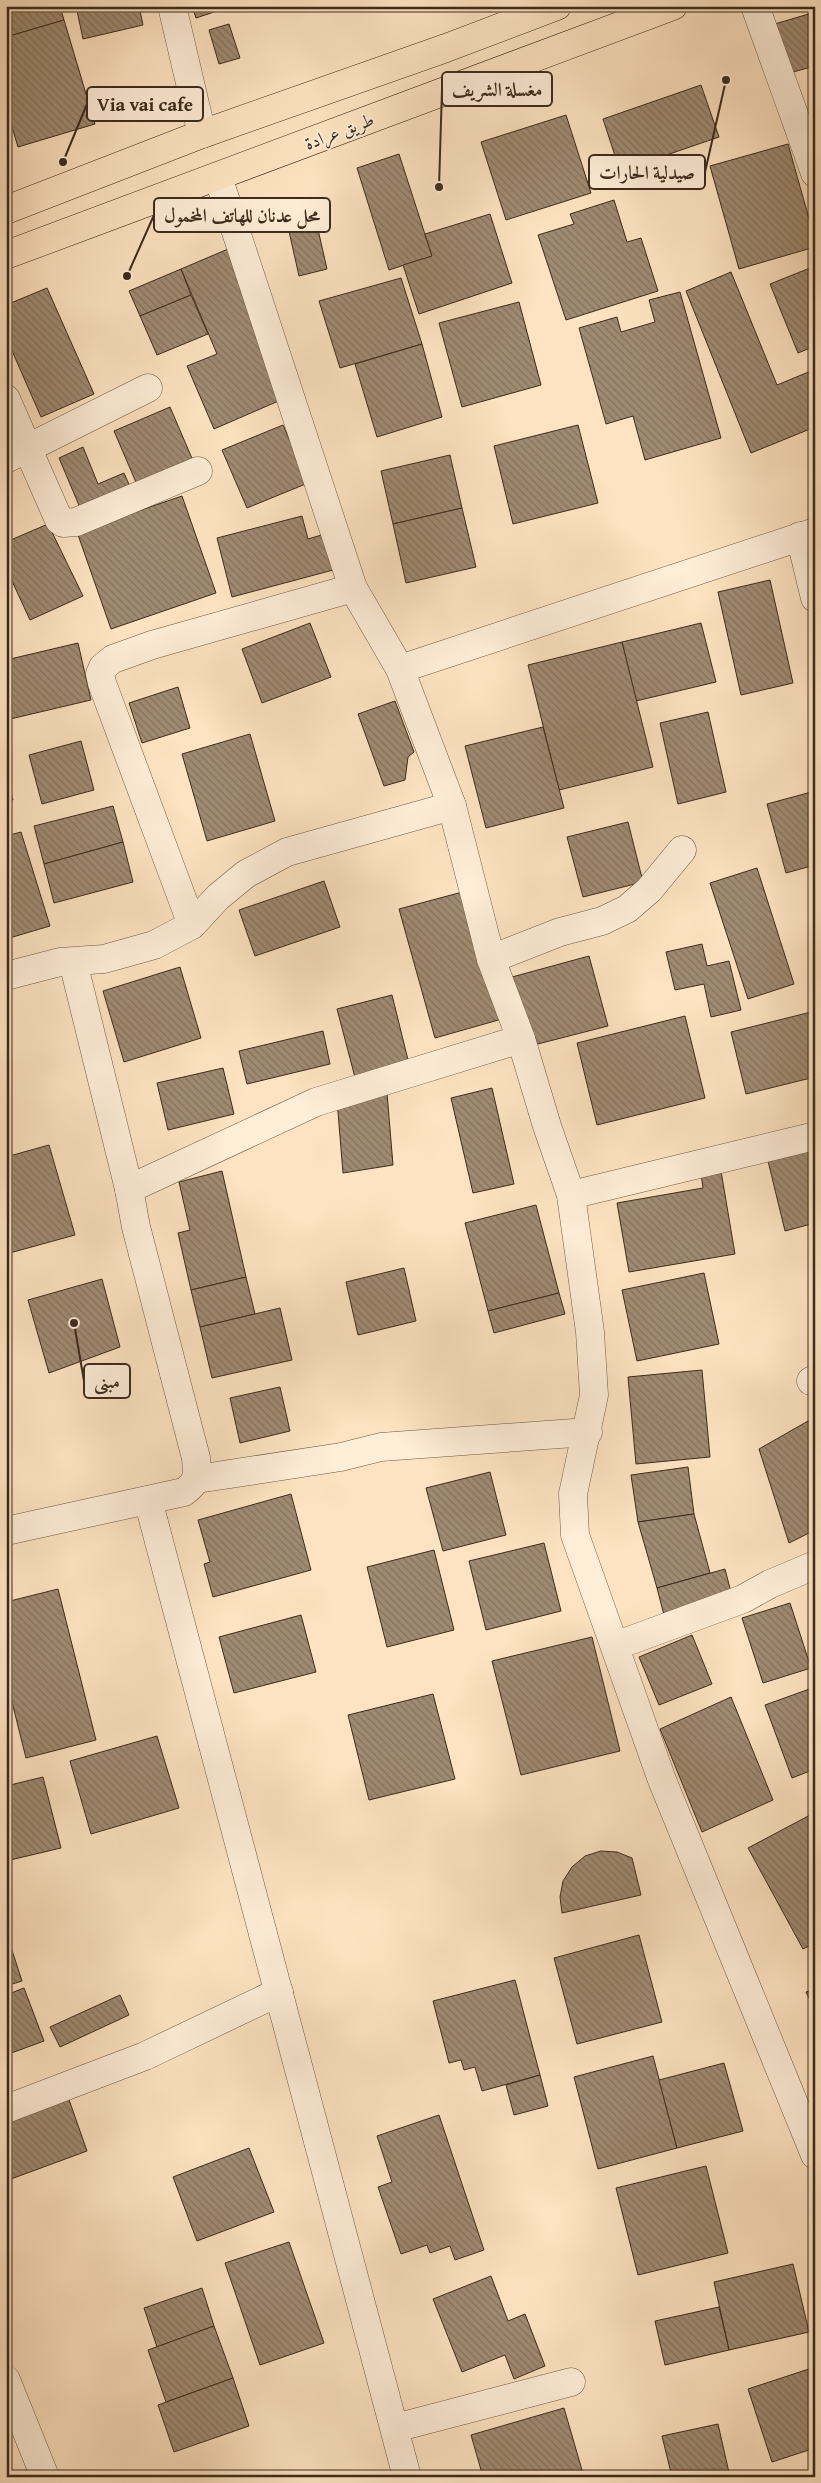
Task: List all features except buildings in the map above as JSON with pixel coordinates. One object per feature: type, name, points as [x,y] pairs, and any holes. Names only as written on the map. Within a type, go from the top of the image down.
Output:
[{"type":"main road","points":[[6,210],[202,134],[446,48],[557,6]]},
{"type":"main road","name":"طريق عرادة","points":[[6,255],[673,6]]},
{"type":"main road","points":[[446,48],[460,85]]},
{"type":"street","points":[[172,6],[202,134]]},
{"type":"street","points":[[755,6],[815,173]]},
{"type":"street","points":[[218,177],[353,588],[400,670],[452,806],[492,958],[522,1039],[547,1126],[570,1195],[590,1341],[594,1395],[588,1432],[573,1494],[575,1535],[662,1780],[815,2155]]},
{"type":"street","points":[[17,455],[148,388]]},
{"type":"street","points":[[6,399],[17,455],[62,523],[76,522],[198,471]]},
{"type":"street","points":[[400,670],[807,534],[815,598]]},
{"type":"street","points":[[192,925],[102,683],[100,674],[102,667],[113,659],[152,645],[353,588]]},
{"type":"street","points":[[6,976],[60,962],[104,959],[132,953],[154,945],[192,925],[218,897],[246,874],[287,852],[452,806]]},
{"type":"street","points":[[492,958],[560,932],[602,921],[627,909],[649,890],[682,850]]},
{"type":"street","points":[[6,1531],[184,1492],[197,1479],[196,1458],[136,1227],[129,1189],[73,962]]},
{"type":"street","points":[[129,1189],[316,1102],[522,1039]]},
{"type":"street","points":[[570,1195],[815,1136]]},
{"type":"street","points":[[197,1479],[341,1457],[381,1447],[588,1432]]},
{"type":"street","points":[[148,1500],[407,2477]]},
{"type":"street","points":[[615,1646],[743,1599],[770,1584],[815,1565]]},
{"type":"street","points":[[6,2109],[145,2056],[279,1992]]},
{"type":"street","points":[[6,2380],[45,2477]]},
{"type":"street","points":[[395,2428],[571,2382]]},
{"type":"place","name":"صيدلية الحارات","points":[[726,80]]},
{"type":"place","name":"Via vai cafe","points":[[63,162]]},
{"type":"place","name":"مغسلة الشريف","points":[[439,187]]},
{"type":"place","name":"محل عدنان للهاتف المخمول","points":[[127,276]]},
{"type":"place","name":"مبنى","points":[[74,1323]]}]
